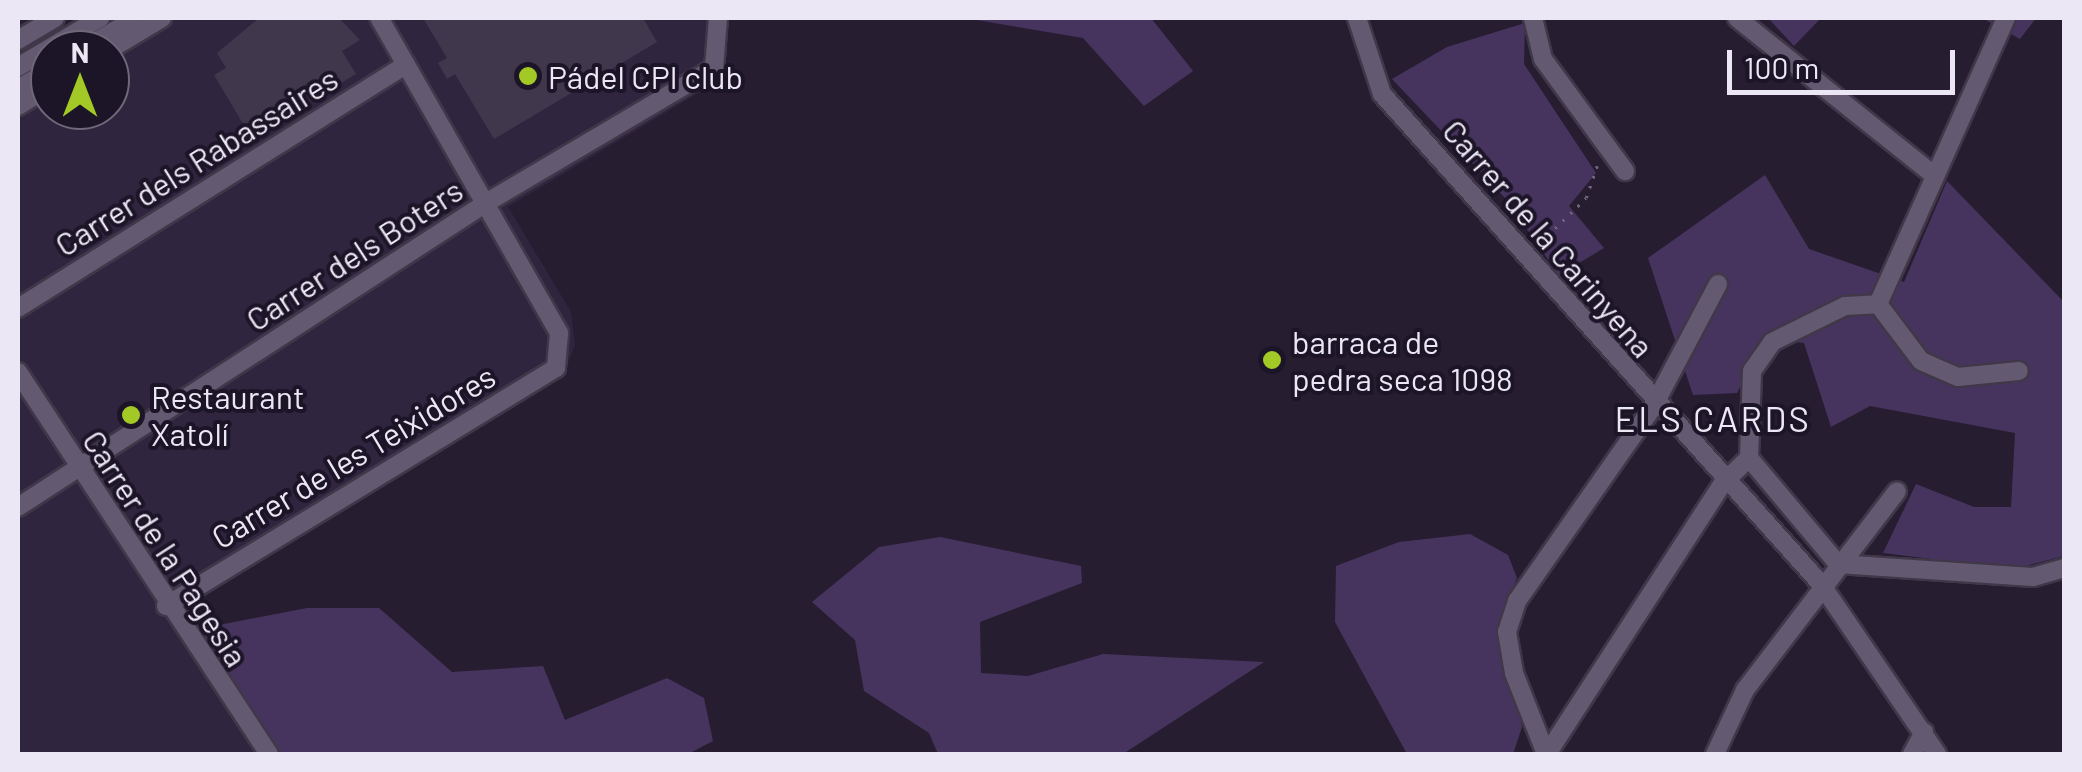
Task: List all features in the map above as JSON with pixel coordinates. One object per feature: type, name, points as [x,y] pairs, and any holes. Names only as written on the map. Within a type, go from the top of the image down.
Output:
[{"type":"street","points":[[18,40],[55,18]]},
{"type":"street","points":[[18,68],[100,18]]},
{"type":"street","points":[[130,37],[162,18]]},
{"type":"street","points":[[379,18],[486,204]]},
{"type":"street","name":"Carrer dels Boters","points":[[18,507],[486,204],[714,68],[721,53],[718,18]]},
{"type":"street","name":"Carrer de la Carinyena","points":[[1357,18],[1382,94],[1530,253],[1654,406],[1821,584],[1937,754]]},
{"type":"street","points":[[1533,18],[1543,59],[1625,171]]},
{"type":"street","points":[[1737,18],[1934,175]]},
{"type":"street","points":[[1998,45],[2006,18]]},
{"type":"street","points":[[1878,304],[1934,175],[1998,45],[2016,18]]},
{"type":"street","name":"Carrer dels Rabassaires","points":[[18,308],[406,65]]},
{"type":"street","name":"Carrer de les Teixidores","points":[[166,606],[556,368],[561,350],[486,204]]},
{"type":"street","points":[[1546,754],[1514,673],[1508,632],[1517,601],[1654,406],[1718,284]]},
{"type":"street","points":[[1878,304],[1921,361],[1958,377],[2019,371]]},
{"type":"street","points":[[1878,304],[1845,306],[1772,342],[1752,371],[1750,458],[1838,564],[2034,576],[2064,568]]},
{"type":"street","name":"Carrer de la Pagesia","points":[[18,372],[166,606],[269,754]]},
{"type":"street","points":[[1546,754],[1724,483],[1750,458]]},
{"type":"street","points":[[1715,754],[1744,690],[1821,584],[1897,491]]},
{"type":"street","points":[[1912,754],[1924,732]]},
{"type":"path","points":[[1530,253],[1586,198],[1604,142]]},
{"type":"shaded area","points":[[173,18],[707,18],[728,55],[705,89],[508,207],[571,312],[575,345],[563,376],[179,609],[281,754],[18,754],[18,111],[30,104],[30,130],[130,130],[130,43]]},
{"type":"shaded area","points":[[965,18],[1151,18],[1193,71],[1144,106],[1083,38]]},
{"type":"shaded area","points":[[1768,18],[1821,18],[1794,46]]},
{"type":"shaded area","points":[[1982,18],[2036,18],[2020,39]]},
{"type":"shaded area","points":[[1525,23],[1524,64],[1596,173],[1569,206],[1604,248],[1559,275],[1504,197],[1392,79],[1447,47]]},
{"type":"shaded area","points":[[1765,175],[1809,249],[1904,282],[1947,181],[2064,302],[2064,556],[2013,569],[1883,553],[1916,484],[1974,507],[2011,507],[2015,433],[1870,406],[1831,427],[1804,343],[1765,339],[1737,393],[1693,395],[1648,258]]},
{"type":"shaded area","points":[[1470,534],[1508,555],[1517,578],[1499,620],[1522,727],[1513,754],[1407,754],[1335,622],[1336,566],[1399,542]]},
{"type":"shaded area","points":[[940,537],[1081,566],[1082,583],[980,622],[981,673],[1028,676],[1103,654],[1264,662],[1123,754],[938,754],[929,733],[864,691],[855,640],[812,602],[879,547]]},
{"type":"shaded area","points":[[307,608],[379,608],[452,672],[543,666],[565,720],[667,678],[704,698],[713,741],[688,754],[281,754],[193,630]]},
{"type":"building","points":[[259,18],[339,18],[360,40],[342,51],[356,74],[251,137],[214,75],[226,68],[217,53]]},
{"type":"building","name":"Pádel CPI club","points":[[423,18],[643,18],[657,42],[494,139],[455,74],[447,79],[438,63],[447,58]]},
{"type":"place","name":"Pádel CPI club","points":[[528,76]]},
{"type":"place","name":"barraca de pedra seca 1098","points":[[1272,360]]},
{"type":"place","name":"Restaurant Xatolí","points":[[131,415]]},
{"type":"district","name":"ELS CARDS","points":[[1713,418]]}]
